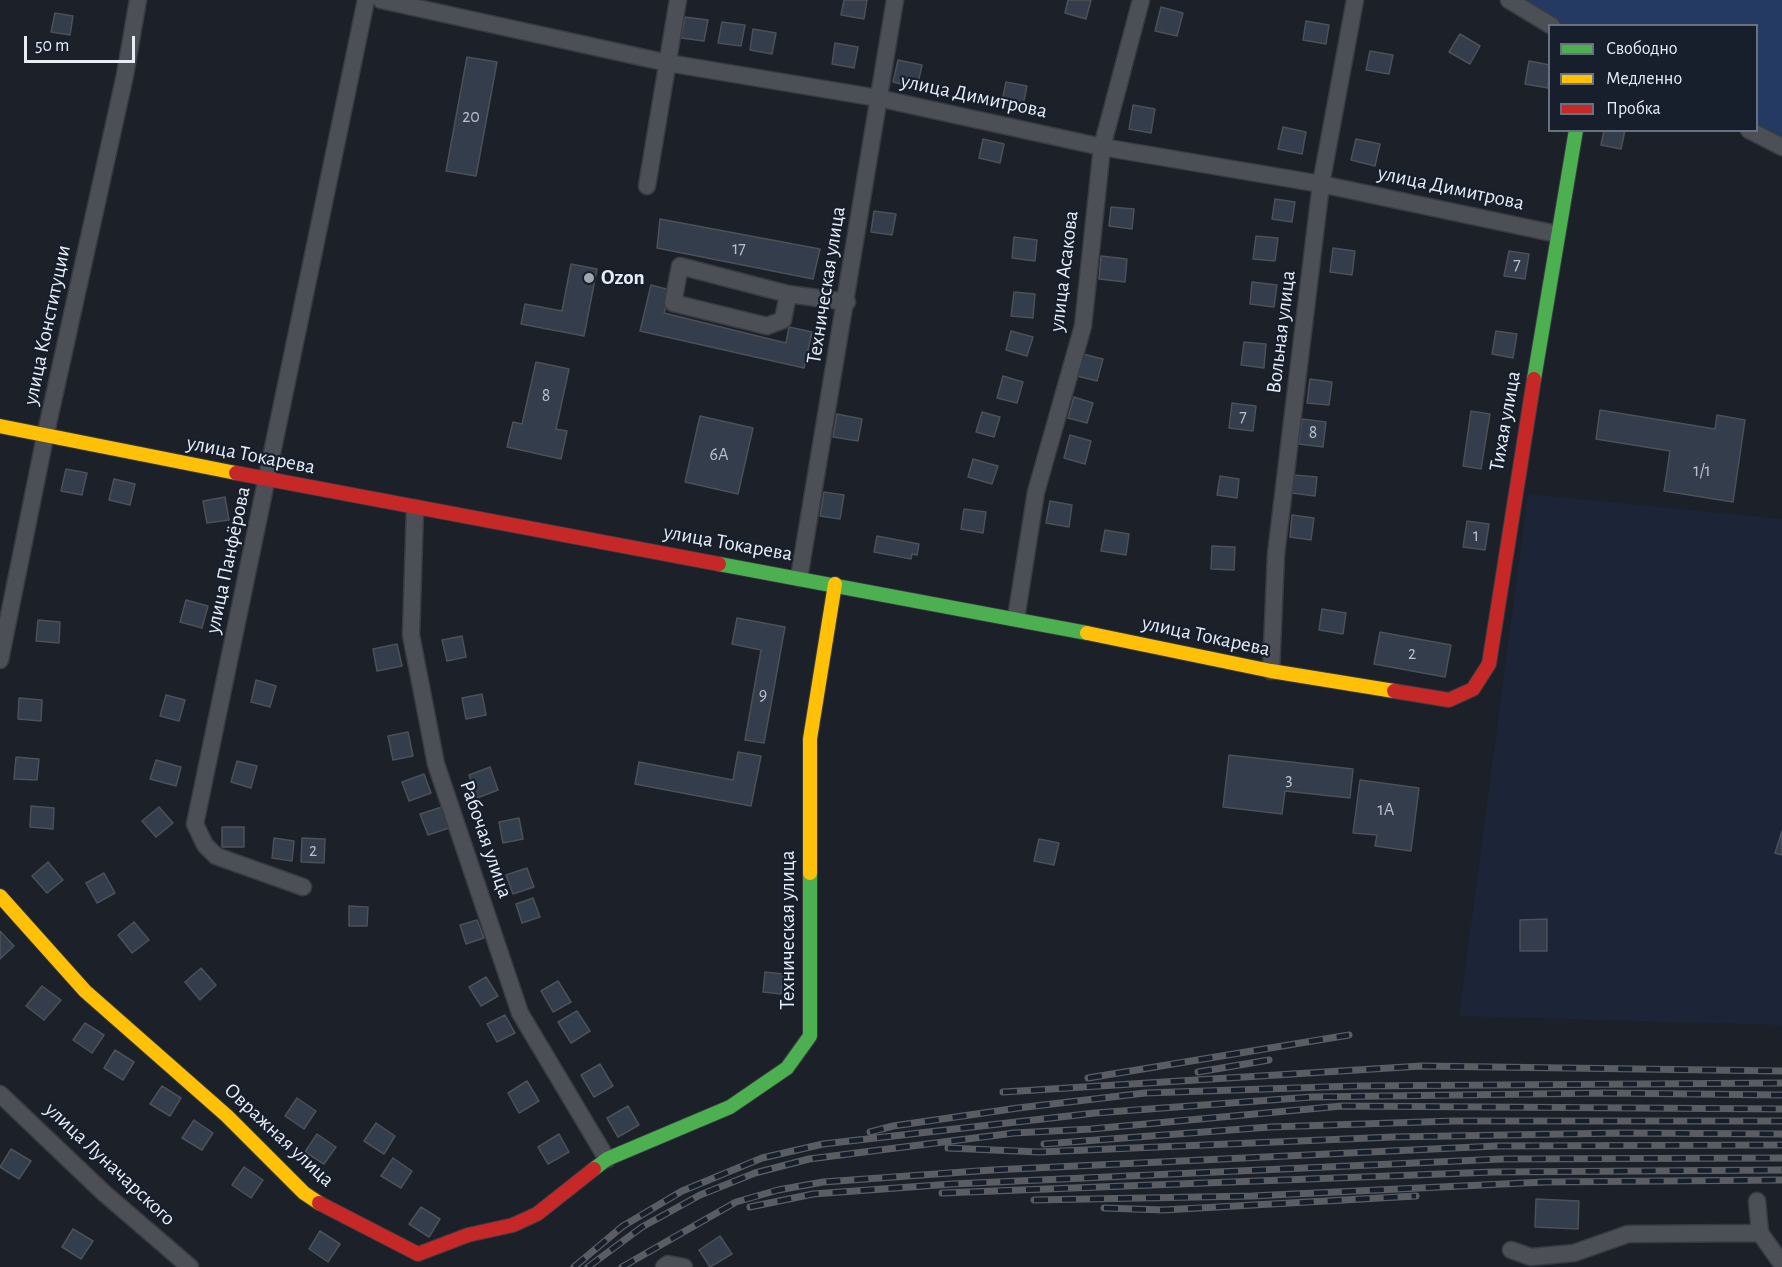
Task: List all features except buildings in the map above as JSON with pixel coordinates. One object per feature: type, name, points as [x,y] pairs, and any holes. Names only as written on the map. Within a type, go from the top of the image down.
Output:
[{"type":"street","name":"улица Конституции","points":[[0,660],[45,437],[125,75],[138,0]]},
{"type":"street","name":"улица Панфёрова","points":[[303,887],[216,856],[205,845],[195,824],[366,0]]},
{"type":"street","name":"улица Димитрова","points":[[381,0],[669,63],[878,98],[1102,147],[1321,184],[1557,234]]},
{"type":"street","points":[[647,186],[678,0]]},
{"type":"street","name":"Техническая улица","points":[[799,578],[847,302],[895,0]]},
{"type":"street","name":"улица Асакова","points":[[1016,618],[1036,492],[1083,326],[1102,147],[1141,0]]},
{"type":"street","name":"Вольная улица","points":[[1271,671],[1276,554],[1321,184],[1355,0]]},
{"type":"street","points":[[1509,0],[1549,24]]},
{"type":"street","name":"Тихая улица","points":[[1449,700],[1473,689],[1489,664],[1513,501],[1576,132]]},
{"type":"street","points":[[1753,132],[1782,147]]},
{"type":"street","points":[[788,294],[783,320],[767,326],[673,303],[681,266],[788,294],[847,302]]},
{"type":"street","name":"улица Токарева","points":[[0,426],[45,437],[415,508],[1016,618],[1271,671],[1449,700]]},
{"type":"street","name":"Рабочая улица","points":[[415,508],[411,635],[436,764],[520,1013],[607,1159]]},
{"type":"street","name":"Техническая улица","points":[[607,1159],[730,1107],[787,1068],[810,1036],[810,739],[835,584]]},
{"type":"street","name":"Овражная улица","points":[[0,896],[85,991],[227,1116],[304,1193],[345,1220],[418,1254],[468,1235],[513,1225],[537,1214],[607,1159]]},
{"type":"street","name":"улица Луначарского","points":[[0,1094],[104,1193],[190,1267]]},
{"type":"street","points":[[1757,1201],[1760,1233],[1782,1264]]},
{"type":"street","points":[[1511,1250],[1531,1257],[1574,1253],[1628,1234],[1760,1233]]},
{"type":"street","points":[[664,1267],[668,1264],[684,1267]]},
{"type":"shaded area","points":[[1509,0],[1782,0],[1782,147],[1758,131],[1758,24],[1550,24]]},
{"type":"shaded area","points":[[1528,494],[1782,519],[1782,1025],[1459,1016]]},
{"type":"railway","points":[[1088,1078],[1349,1035]]},
{"type":"railway","points":[[1198,1072],[1269,1060]]},
{"type":"railway","points":[[1003,1092],[1421,1066],[1782,1071]]},
{"type":"railway","points":[[870,1132],[893,1126],[1018,1108],[1145,1093],[1355,1086],[1782,1083]]},
{"type":"railway","points":[[574,1267],[623,1226],[682,1191],[762,1158],[823,1144],[1095,1113],[1312,1097],[1605,1093],[1782,1095]]},
{"type":"railway","points":[[588,1267],[642,1227],[700,1195],[755,1173],[809,1159],[1014,1133],[1091,1129],[1342,1106],[1782,1109]]},
{"type":"railway","points":[[1044,1144],[1270,1127],[1453,1121],[1782,1121]]},
{"type":"railway","points":[[948,1148],[1039,1152],[1393,1137],[1621,1133],[1782,1134]]},
{"type":"railway","points":[[622,1267],[736,1202],[778,1190],[823,1182],[992,1170],[1496,1146],[1782,1145]]},
{"type":"railway","points":[[750,1207],[813,1194],[952,1184],[1502,1159],[1782,1158]]},
{"type":"railway","points":[[942,1193],[1493,1172],[1782,1170]]},
{"type":"railway","points":[[1034,1200],[1252,1196],[1545,1182],[1782,1180]]},
{"type":"railway","points":[[1104,1208],[1163,1210],[1416,1196]]},
{"type":"traffic: fast","points":[[1534,379],[1576,132]]},
{"type":"traffic: fast","points":[[719,564],[1087,633]]},
{"type":"traffic: fast","points":[[594,1169],[607,1159],[730,1107],[787,1068],[810,1036],[810,873]]},
{"type":"traffic: slow","points":[[0,426],[236,473]]},
{"type":"traffic: slow","points":[[810,873],[810,739],[835,584]]},
{"type":"traffic: slow","points":[[1087,633],[1271,671],[1394,691]]},
{"type":"traffic: slow","points":[[0,896],[85,991],[227,1116],[304,1193],[319,1203]]},
{"type":"traffic: jam","points":[[1394,691],[1449,700],[1473,689],[1489,664],[1534,379]]},
{"type":"traffic: jam","points":[[236,473],[719,564]]},
{"type":"traffic: jam","points":[[319,1203],[418,1254],[468,1235],[513,1225],[537,1214],[594,1169]]},
{"type":"place","name":"Ozon","points":[[589,278]]}]
